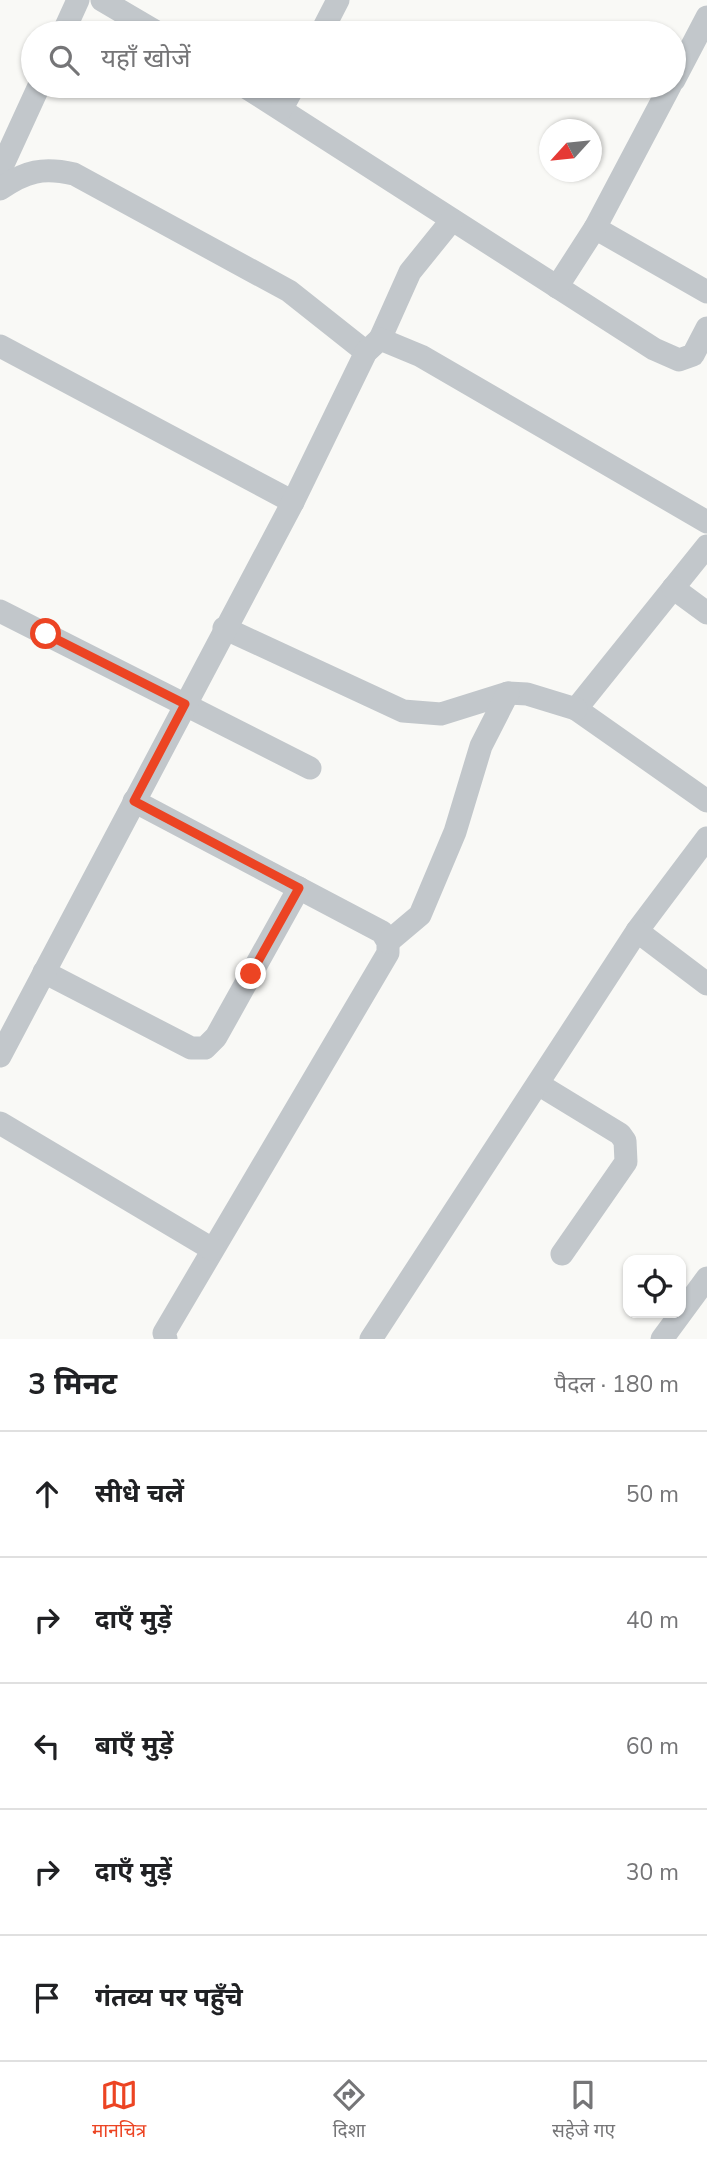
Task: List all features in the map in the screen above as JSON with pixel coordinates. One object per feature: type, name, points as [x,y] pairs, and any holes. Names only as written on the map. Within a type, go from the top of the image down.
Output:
[{"type":"street","points":[[69,21],[79,0]]},
{"type":"street","points":[[103,0],[138,21]]},
{"type":"street","points":[[327,21],[338,0]]},
{"type":"street","points":[[686,57],[707,17]]},
{"type":"street","points":[[0,171],[33,98]]},
{"type":"street","points":[[265,98],[654,349],[678,360],[692,355],[707,328]]},
{"type":"street","points":[[282,108],[287,98]]},
{"type":"street","points":[[557,287],[595,228],[664,98]]},
{"type":"street","points":[[0,189],[34,170],[53,169],[74,174],[289,290],[373,346],[421,356],[707,522]]},
{"type":"street","points":[[0,1056],[293,502],[410,272],[452,220]]},
{"type":"street","points":[[595,228],[707,292]]},
{"type":"street","points":[[0,346],[293,502]]},
{"type":"street","points":[[576,709],[707,546]]},
{"type":"street","points":[[673,588],[707,613]]},
{"type":"street","points":[[0,611],[310,768]]},
{"type":"street","points":[[224,628],[403,712],[441,714],[508,692],[527,694],[576,709],[707,801]]},
{"type":"street","points":[[388,942],[419,915],[455,832],[481,746],[508,692]]},
{"type":"street","points":[[134,801],[382,932],[388,942],[388,953],[212,1248],[164,1334],[166,1339]]},
{"type":"street","points":[[371,1339],[637,931],[707,838]]},
{"type":"street","points":[[44,972],[191,1048],[205,1048],[216,1037],[299,888]]},
{"type":"street","points":[[637,931],[707,984]]},
{"type":"street","points":[[538,1084],[620,1134],[625,1140],[625,1162],[562,1254]]},
{"type":"street","points":[[0,1123],[212,1248]]},
{"type":"street","points":[[662,1339],[707,1278]]},
{"type":"route","points":[[46,634],[185,704],[134,801],[299,888],[251,974]]}]
